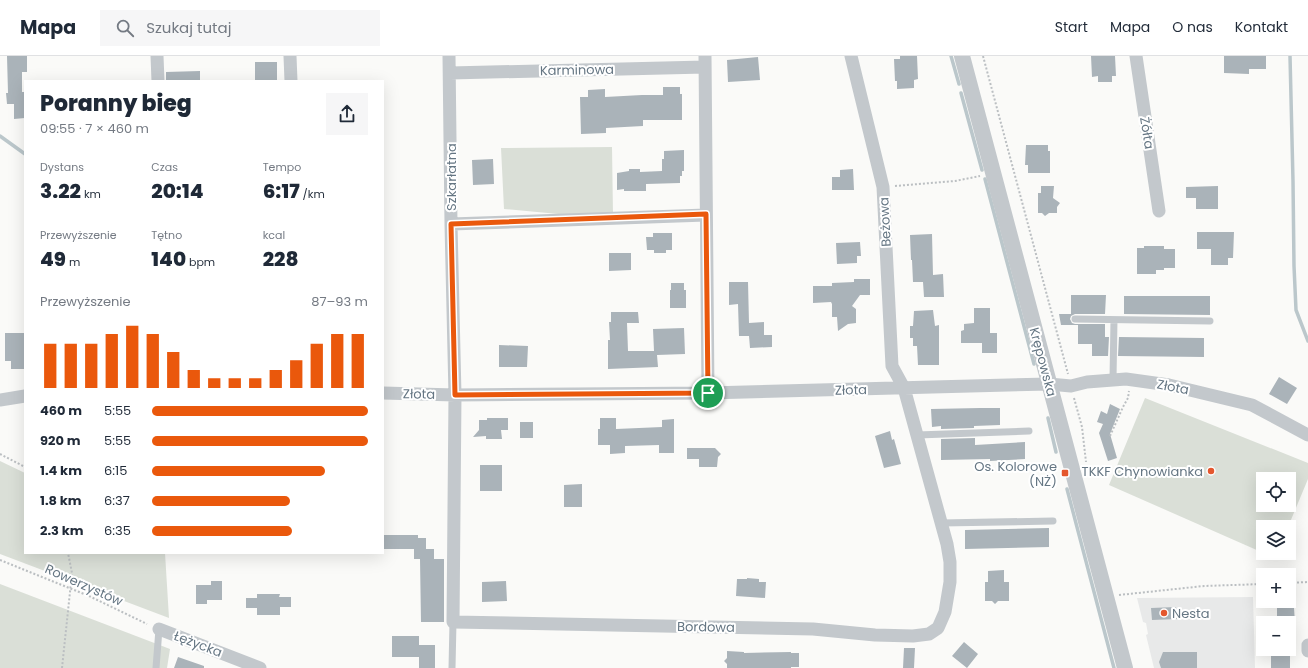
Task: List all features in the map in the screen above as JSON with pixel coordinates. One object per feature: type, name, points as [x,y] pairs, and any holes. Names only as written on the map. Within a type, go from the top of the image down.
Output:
[{"type":"street","points":[[158,56],[158,80]]},
{"type":"street","points":[[290,56],[291,80]]},
{"type":"street","name":"Szkarłatna","points":[[449,56],[455,395]]},
{"type":"street","name":"Beżowa","points":[[851,56],[883,187],[892,366],[904,388]]},
{"type":"street","name":"Krępowska","points":[[962,56],[1125,668]]},
{"type":"street","name":"Żółta","points":[[1136,56],[1159,210]]},
{"type":"street","name":"Karminowa","points":[[450,73],[705,62],[708,393]]},
{"type":"street","points":[[451,224],[706,214]]},
{"type":"street","name":"Złota","points":[[384,394],[455,395],[708,393],[1049,384],[1071,386],[1087,382],[1130,379],[1169,385],[1252,405],[1308,435]]},
{"type":"street","name":"Bordowa","points":[[453,622],[813,629],[875,635],[913,636],[929,634],[938,628],[945,612],[950,582],[950,562],[941,523],[904,388]]},
{"type":"street","points":[[453,622],[455,395]]},
{"type":"street","points":[[0,400],[24,396]]},
{"type":"street","name":"Łężycka","points":[[159,630],[260,668]]},
{"type":"street","points":[[1308,645],[1308,651]]},
{"type":"lane","points":[[1075,319],[1210,321]]},
{"type":"lane","points":[[1113,379],[1114,320]]},
{"type":"lane","points":[[917,435],[1029,432]]},
{"type":"lane","points":[[941,523],[1052,521]]},
{"type":"lane","points":[[452,668],[453,622]]},
{"type":"lane","points":[[156,668],[159,630]]},
{"type":"path","points":[[983,56],[1082,427],[1086,464]]},
{"type":"path","points":[[883,187],[955,181],[993,173]]},
{"type":"path","points":[[1110,436],[1122,407],[1128,398],[1128,394]]},
{"type":"path","points":[[0,454],[24,466]]},
{"type":"path","points":[[62,668],[72,573],[68,554]]},
{"type":"path","name":"Rowerzystów","points":[[0,560],[71,589],[159,630]]},
{"type":"path","points":[[1296,583],[1308,582]]},
{"type":"path","points":[[1106,596],[1204,586],[1256,584]]},
{"type":"shaded area","points":[[612,147],[613,215],[590,217],[504,209],[501,148]]},
{"type":"shaded area","name":"TKKF Chynowianka","points":[[1145,398],[1308,463],[1308,479],[1296,508],[1296,472],[1256,472],[1256,512],[1294,512],[1291,520],[1256,520],[1256,550],[1109,485]]},
{"type":"shaded area","points":[[0,461],[24,473],[24,554],[165,554],[169,618],[0,554]]},
{"type":"shaded area","points":[[0,584],[170,649],[167,668],[0,668]]},
{"type":"shaded area","points":[[1253,597],[1255,668],[1154,668],[1146,635],[1148,634],[1146,623],[1143,622],[1137,598]]},
{"type":"building","points":[[7,56],[27,56],[27,72],[22,72],[24,118],[14,119],[14,104],[7,104],[6,93],[8,93]]},
{"type":"building","points":[[900,56],[917,56],[918,79],[914,80],[914,88],[897,89],[894,59],[900,59]]},
{"type":"building","points":[[1091,56],[1115,56],[1116,76],[1112,76],[1112,82],[1098,82],[1098,76],[1092,77]]},
{"type":"building","points":[[1224,56],[1266,56],[1266,69],[1249,69],[1249,74],[1224,73]]},
{"type":"building","points":[[758,57],[760,80],[728,82],[727,60]]},
{"type":"building","points":[[255,62],[277,62],[277,80],[255,80]]},
{"type":"building","points":[[200,71],[200,80],[166,80],[166,72]]},
{"type":"building","points":[[663,87],[680,87],[680,94],[682,94],[682,120],[643,120],[643,126],[606,128],[606,133],[581,134],[580,97],[588,97],[588,90],[605,89],[605,97],[663,95]]},
{"type":"building","points":[[1026,145],[1048,145],[1048,151],[1050,151],[1050,173],[1028,173],[1028,165],[1025,165]]},
{"type":"building","points":[[684,150],[684,171],[682,171],[682,176],[680,176],[680,183],[646,184],[646,191],[624,191],[624,189],[617,190],[617,173],[629,171],[629,169],[640,169],[640,172],[662,171],[664,151]]},
{"type":"building","points":[[493,159],[494,184],[473,185],[472,160]]},
{"type":"building","points":[[853,169],[854,190],[832,190],[832,177],[840,177],[840,170]]},
{"type":"building","points":[[1041,186],[1054,186],[1053,198],[1060,203],[1057,207],[1057,213],[1049,213],[1045,216],[1042,213],[1038,213],[1038,193],[1041,193]]},
{"type":"building","points":[[1218,186],[1218,209],[1196,209],[1196,198],[1186,198],[1186,187]]},
{"type":"building","points":[[1197,232],[1234,232],[1233,258],[1228,258],[1228,265],[1211,265],[1211,249],[1197,249]]},
{"type":"building","points":[[653,233],[672,233],[672,250],[666,250],[666,253],[654,253],[654,250],[647,250],[646,237],[653,237]]},
{"type":"building","points":[[932,234],[933,275],[943,274],[944,297],[924,297],[923,282],[913,282],[910,235]]},
{"type":"building","points":[[860,242],[861,256],[857,256],[857,263],[837,264],[836,243]]},
{"type":"building","points":[[1144,246],[1164,246],[1164,249],[1175,249],[1175,268],[1156,270],[1156,274],[1137,274],[1137,248],[1144,248]]},
{"type":"building","points":[[609,253],[631,253],[631,270],[609,271]]},
{"type":"building","points":[[854,279],[870,279],[870,295],[860,295],[852,306],[856,309],[856,323],[848,324],[838,331],[837,317],[832,317],[831,302],[813,303],[813,286],[832,286],[832,283],[854,282]]},
{"type":"building","points":[[729,282],[748,282],[749,323],[764,322],[764,335],[772,335],[772,347],[750,348],[749,336],[739,336],[738,304],[729,305]]},
{"type":"building","points":[[671,283],[684,283],[684,290],[686,290],[686,308],[670,308]]},
{"type":"building","points":[[1071,295],[1106,295],[1105,314],[1075,314],[1071,316],[1070,319],[1072,323],[1075,324],[1105,324],[1105,337],[1109,337],[1108,356],[1092,356],[1092,344],[1078,344],[1078,325],[1061,325],[1059,314],[1071,314]]},
{"type":"building","points":[[1124,296],[1210,296],[1210,315],[1124,314]]},
{"type":"building","points":[[974,308],[990,308],[990,333],[997,333],[997,353],[982,353],[982,343],[961,343],[961,331],[964,330],[964,324],[974,323]]},
{"type":"building","points":[[933,310],[935,326],[939,325],[939,365],[918,365],[917,346],[913,346],[913,338],[910,338],[910,326],[913,326],[914,311]]},
{"type":"building","points":[[611,312],[638,312],[639,323],[627,323],[628,351],[654,351],[653,329],[684,328],[685,354],[657,355],[658,367],[608,369],[608,340],[610,340],[609,322],[611,322]]},
{"type":"building","points":[[5,333],[24,333],[24,369],[11,369],[11,361],[5,361]]},
{"type":"building","points":[[1119,337],[1204,338],[1204,357],[1118,356]]},
{"type":"building","points":[[499,345],[528,346],[527,367],[499,367]]},
{"type":"building","points":[[1279,377],[1297,388],[1287,404],[1269,394]]},
{"type":"building","points":[[1110,404],[1120,409],[1110,434],[1117,458],[1108,461],[1099,433],[1103,424],[1097,422],[1101,411],[1107,414]]},
{"type":"building","points":[[1000,408],[1000,425],[974,426],[974,428],[941,429],[941,426],[932,427],[931,409]]},
{"type":"building","points":[[487,418],[508,418],[508,430],[501,430],[502,439],[486,439],[486,436],[473,437],[479,430],[479,420],[487,420]]},
{"type":"building","points":[[600,418],[616,418],[616,429],[662,427],[662,420],[674,419],[674,453],[659,453],[659,445],[625,446],[625,453],[610,454],[610,445],[598,445]]},
{"type":"building","points":[[520,422],[533,422],[533,438],[520,438]]},
{"type":"building","points":[[890,431],[892,440],[894,439],[901,464],[884,468],[875,436]]},
{"type":"building","points":[[975,438],[975,445],[1025,442],[1025,459],[990,461],[990,459],[941,460],[941,439]]},
{"type":"building","points":[[687,448],[715,448],[721,454],[718,457],[717,467],[699,467],[699,459],[687,459]]},
{"type":"building","points":[[480,465],[502,465],[502,491],[480,491]]},
{"type":"building","points":[[582,484],[582,507],[564,507],[564,485]]},
{"type":"building","points":[[1049,528],[1049,547],[965,549],[965,530]]},
{"type":"building","points":[[384,535],[418,535],[418,538],[426,538],[426,549],[434,549],[434,559],[444,559],[444,622],[421,622],[420,559],[414,559],[414,549],[384,549]]},
{"type":"building","points":[[1004,570],[1004,582],[1009,582],[1009,601],[998,601],[995,604],[992,601],[985,601],[985,582],[988,582],[988,571]]},
{"type":"building","points":[[737,579],[759,579],[759,582],[766,582],[765,598],[736,596]]},
{"type":"building","points":[[211,581],[222,581],[222,600],[207,600],[207,604],[196,604],[196,585],[211,585]]},
{"type":"building","points":[[506,581],[507,601],[482,602],[482,582]]},
{"type":"building","points":[[257,594],[280,594],[279,597],[291,597],[291,607],[280,607],[280,615],[257,615],[257,608],[246,608],[246,598],[257,598]]},
{"type":"building","name":"Nesta","points":[[1176,607],[1177,619],[1152,620],[1151,608]]},
{"type":"building","points":[[1277,608],[1294,608],[1295,616],[1277,616]]},
{"type":"building","points":[[392,636],[419,636],[419,645],[435,645],[435,668],[419,668],[419,657],[392,657]]},
{"type":"building","points":[[964,642],[978,654],[967,668],[952,656]]},
{"type":"building","points":[[904,648],[915,648],[914,668],[903,668]]},
{"type":"building","points":[[727,651],[744,653],[799,653],[799,667],[727,668],[727,664],[724,661],[727,658]]},
{"type":"building","points":[[1163,652],[1197,652],[1197,668],[1161,668],[1159,662]]},
{"type":"building","points":[[1271,656],[1290,656],[1290,668],[1271,668]]},
{"type":"building","points":[[178,657],[204,666],[204,668],[174,668]]},
{"type":"waterway","points":[[951,56],[959,84]]},
{"type":"waterway","points":[[1290,56],[1296,310],[1308,341]]},
{"type":"waterway","points":[[961,93],[982,170]]},
{"type":"waterway","points":[[0,136],[24,153]]},
{"type":"waterway","points":[[985,179],[1034,364]]},
{"type":"waterway","points":[[1048,418],[1056,452]]},
{"type":"waterway","points":[[1067,489],[1114,668]]},
{"type":"place","name":"TKKF Chynowianka","points":[[1211,471]]},
{"type":"place","name":"Os. Kolorowe (NŻ)","points":[[1065,473]]},
{"type":"place","name":"Nesta","points":[[1164,613]]},
{"type":"route","points":[[706,214],[708,393],[455,395],[451,224],[706,214]]}]
